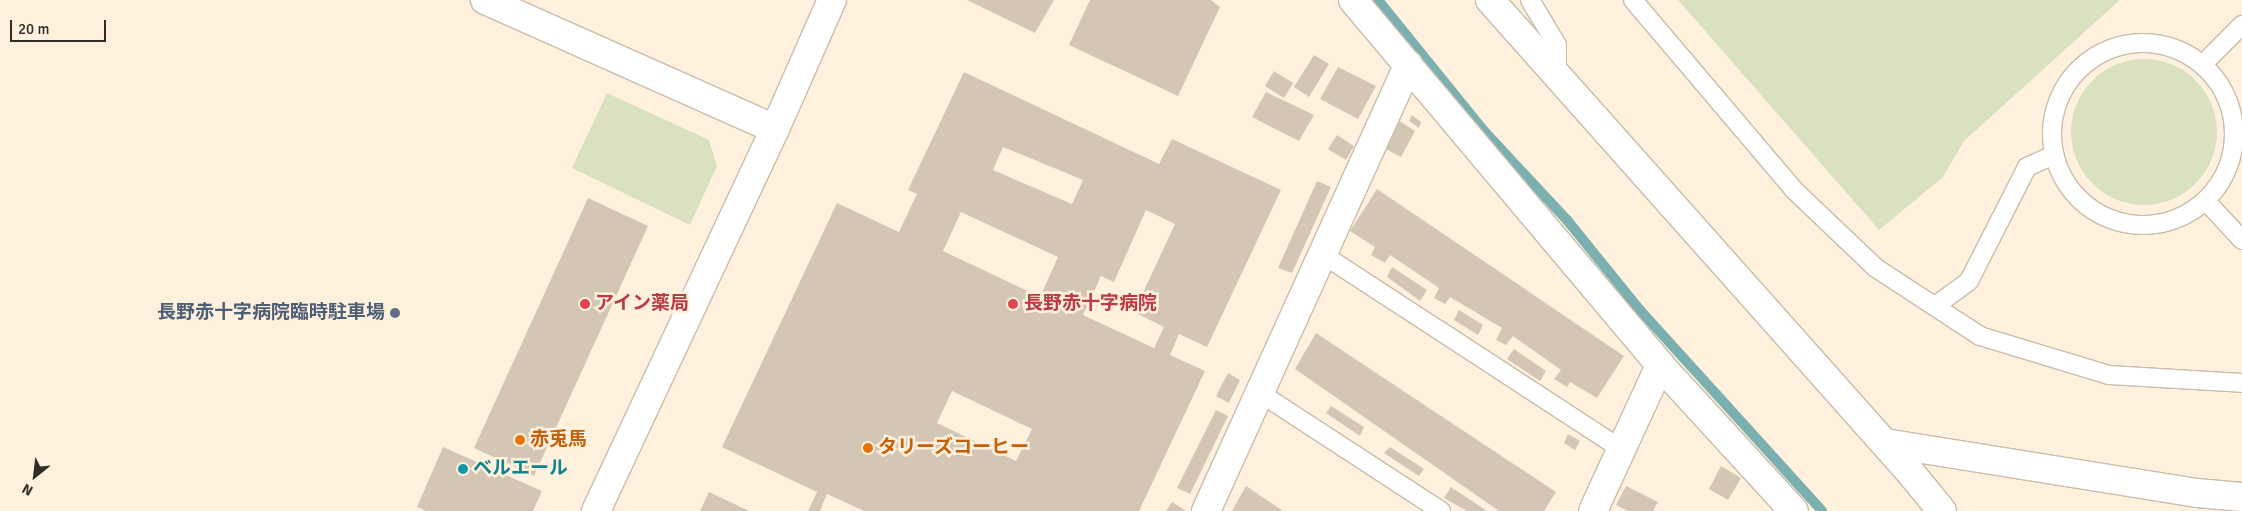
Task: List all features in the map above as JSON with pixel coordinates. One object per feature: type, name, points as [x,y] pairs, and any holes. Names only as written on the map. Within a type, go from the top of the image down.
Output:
[{"type":"street","points":[[485,0],[775,129]]},
{"type":"street","points":[[596,511],[775,129],[832,0]]},
{"type":"street","points":[[1354,0],[1660,365],[1794,511]]},
{"type":"street","points":[[1490,0],[1557,78],[1885,443],[1942,511]]},
{"type":"street","points":[[1206,511],[1408,65]]},
{"type":"street","points":[[1593,511],[1660,365]]},
{"type":"street","points":[[1885,443],[2197,493],[2242,497]]},
{"type":"lane","points":[[1530,0],[1557,45],[1557,78]]},
{"type":"lane","points":[[1633,0],[1794,190],[1876,268],[1980,336],[2109,374],[2242,383]]},
{"type":"lane","points":[[2202,65],[2242,24]]},
{"type":"lane","points":[[2150,44],[2178,50],[2202,65],[2222,88],[2233,117],[2234,140],[2224,177],[2206,201],[2183,216],[2157,225],[2130,224],[2104,217],[2081,202],[2065,180],[2054,155],[2052,127],[2059,99],[2074,75],[2096,56],[2122,46],[2150,44]]},
{"type":"lane","points":[[1934,306],[1969,281],[2027,167],[2054,155]]},
{"type":"lane","points":[[2206,201],[2242,240]]},
{"type":"lane","points":[[1322,254],[1621,449]]},
{"type":"lane","points":[[1260,393],[1442,511]]},
{"type":"green space","points":[[1678,0],[2120,0],[1964,141],[1943,177],[1879,230]]},
{"type":"green space","points":[[2144,59],[2172,65],[2195,81],[2211,104],[2217,132],[2211,160],[2195,183],[2172,199],[2144,205],[2116,199],[2093,183],[2077,160],[2071,132],[2077,104],[2093,81],[2116,65]]},
{"type":"green space","points":[[607,93],[709,140],[717,166],[690,225],[572,168]]},
{"type":"building","points":[[967,0],[1054,0],[1035,33]]},
{"type":"building","points":[[1090,0],[1211,0],[1220,7],[1178,96],[1069,45]]},
{"type":"building","points":[[1314,55],[1329,64],[1309,97],[1294,87]]},
{"type":"building","points":[[1338,67],[1376,86],[1358,119],[1320,99]]},
{"type":"building","points":[[1274,71],[1293,83],[1284,98],[1265,86]]},
{"type":"building","points":[[964,72],[1159,164],[1172,139],[1281,190],[1207,347],[1179,334],[1170,355],[1205,371],[1139,511],[864,511],[827,494],[820,511],[808,511],[817,492],[722,447],[837,203],[899,232],[917,194],[908,190]],"holes":[[[1003,147],[1083,180],[1072,204],[993,170]],[[1146,210],[1175,224],[1134,312],[1164,327],[1154,348],[1083,315],[1101,276],[1114,282]],[[961,212],[1058,257],[1040,297],[943,251]],[[952,391],[1032,429],[1016,461],[937,423]]]},
{"type":"building","points":[[1266,92],[1314,115],[1299,141],[1252,117]]},
{"type":"building","points":[[1412,115],[1421,122],[1419,128],[1409,121]]},
{"type":"building","points":[[1398,120],[1415,131],[1401,157],[1386,149]]},
{"type":"building","points":[[1337,135],[1354,146],[1346,160],[1328,149]]},
{"type":"building","points":[[1317,181],[1331,187],[1292,273],[1278,268]]},
{"type":"building","points":[[1377,189],[1624,356],[1597,398],[1570,382],[1567,387],[1554,379],[1561,370],[1513,336],[1506,345],[1496,340],[1502,328],[1450,297],[1445,304],[1434,298],[1439,288],[1390,255],[1385,263],[1371,255],[1375,247],[1350,231]]},
{"type":"building","points":[[588,198],[648,226],[534,476],[474,448]]},
{"type":"building","points":[[1392,267],[1427,290],[1420,301],[1387,277]]},
{"type":"building","points":[[1459,310],[1483,325],[1478,335],[1454,320]]},
{"type":"building","points":[[1316,333],[1556,492],[1544,511],[1499,511],[1295,369]]},
{"type":"building","points":[[1514,349],[1546,371],[1540,381],[1507,359]]},
{"type":"building","points":[[1228,373],[1240,380],[1229,403],[1216,396]]},
{"type":"building","points":[[1331,406],[1364,427],[1360,436],[1326,413]]},
{"type":"building","points":[[1216,410],[1228,416],[1190,494],[1177,488]]},
{"type":"building","points":[[1568,434],[1580,441],[1575,450],[1564,443]]},
{"type":"building","name":"ベルエール","points":[[443,447],[542,491],[533,511],[426,511],[417,507]]},
{"type":"building","points":[[1390,447],[1424,469],[1419,476],[1384,453]]},
{"type":"building","points":[[1721,466],[1741,478],[1728,500],[1709,489]]},
{"type":"building","points":[[1246,486],[1283,511],[1232,511]]},
{"type":"building","points":[[1626,486],[1658,502],[1653,511],[1628,511],[1616,505]]},
{"type":"building","points":[[1451,487],[1487,511],[1467,511],[1444,498]]},
{"type":"building","points":[[709,492],[749,511],[700,511]]},
{"type":"building","points":[[1172,502],[1186,511],[1166,511]]},
{"type":"waterway","points":[[1378,0],[1484,131],[1567,220],[1640,310],[1822,511]]},
{"type":"place","name":"アイン薬局","points":[[585,304]]},
{"type":"place","name":"長野赤十字病院","points":[[1013,304]]},
{"type":"place","name":"長野赤十字病院臨時駐車場","points":[[395,313]]},
{"type":"place","name":"赤兎馬","points":[[520,440]]},
{"type":"place","name":"タリーズコーヒー","points":[[868,448]]},
{"type":"place","name":"ベルエール","points":[[463,469]]}]
